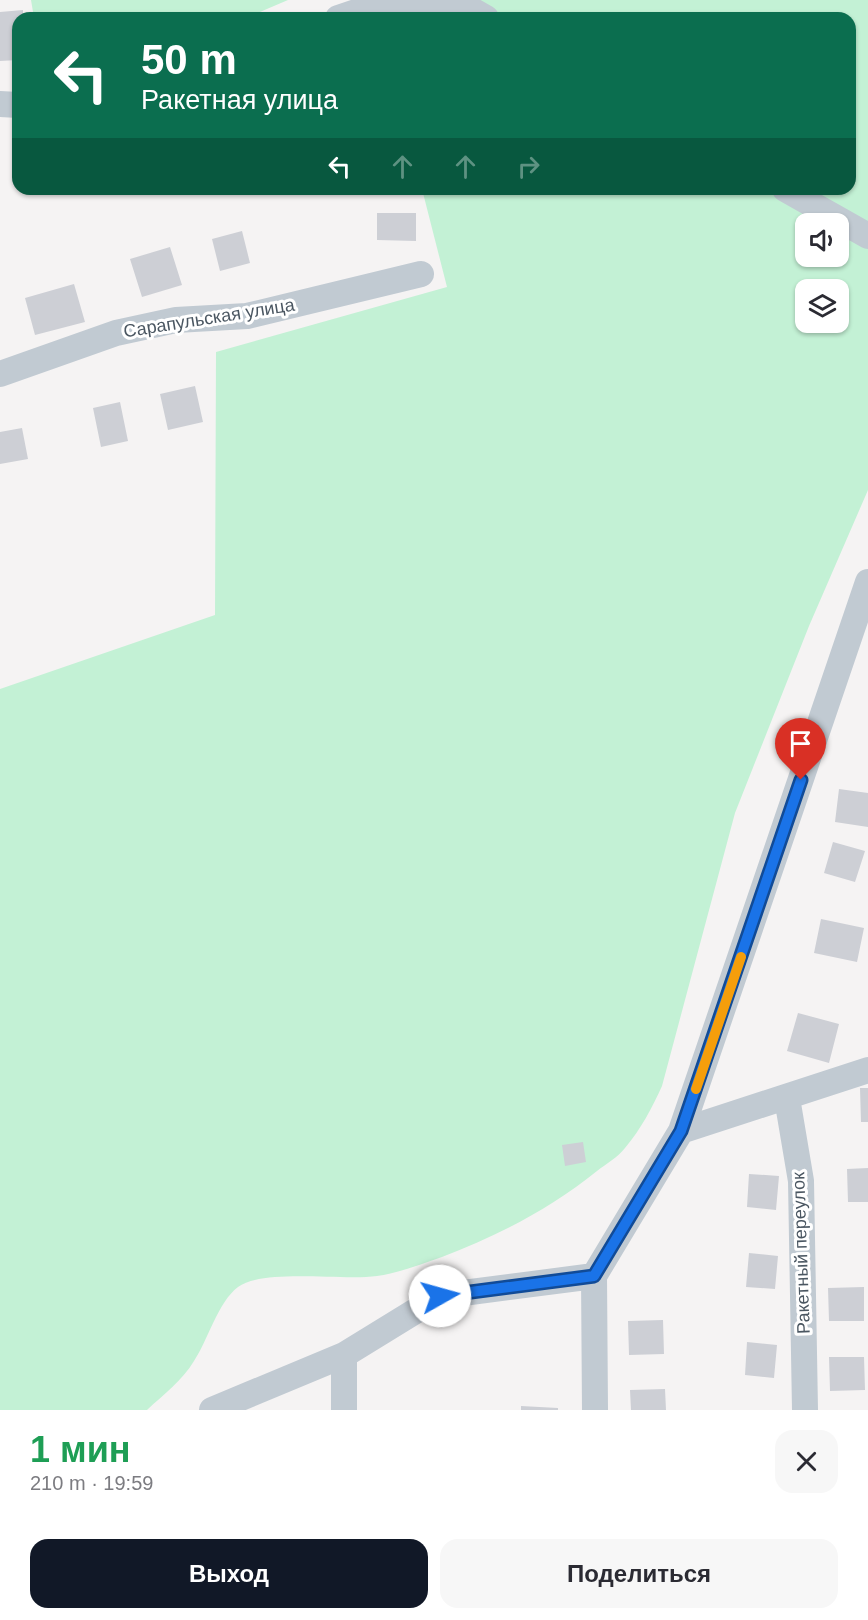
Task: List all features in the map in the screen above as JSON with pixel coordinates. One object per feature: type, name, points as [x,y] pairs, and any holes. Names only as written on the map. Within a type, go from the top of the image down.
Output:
[{"type":"street","points":[[356,12],[416,0]]},
{"type":"street","points":[[421,0],[463,5],[475,12]]},
{"type":"street","points":[[796,195],[868,236]]},
{"type":"street","name":"Сарапульская улица","points":[[0,374],[116,333],[176,320],[247,316],[421,274]]},
{"type":"street","points":[[596,1410],[594,1276],[681,1131],[868,582]]},
{"type":"street","points":[[681,1131],[868,1070]]},
{"type":"street","name":"Ракетный переулок","points":[[787,1098],[801,1181],[805,1410]]},
{"type":"street","points":[[212,1410],[344,1355],[440,1296],[594,1276]]},
{"type":"street","points":[[344,1355],[344,1410]]},
{"type":"green space","points":[[31,0],[288,0],[260,12],[33,12]]},
{"type":"green space","points":[[437,0],[868,0],[868,490],[809,626],[735,813],[662,1086],[641,1126],[631,1141],[612,1160],[561,1197],[484,1240],[442,1257],[402,1271],[377,1276],[284,1276],[250,1281],[238,1287],[225,1302],[199,1352],[184,1375],[147,1410],[0,1410],[0,689],[215,615],[216,352],[447,287],[424,195],[856,195],[856,12],[437,12]]},
{"type":"building","points":[[23,10],[23,12],[12,12],[12,60],[0,61],[0,12]]},
{"type":"building","points":[[377,213],[416,213],[416,241],[377,240]]},
{"type":"building","points":[[242,231],[250,263],[220,271],[212,239]]},
{"type":"building","points":[[170,247],[182,285],[142,297],[130,259]]},
{"type":"building","points":[[74,284],[85,322],[35,335],[25,298]]},
{"type":"building","points":[[195,386],[203,422],[168,430],[160,394]]},
{"type":"building","points":[[120,402],[128,441],[101,447],[93,408]]},
{"type":"building","points":[[22,428],[28,459],[0,464],[0,432]]},
{"type":"building","points":[[839,789],[868,793],[868,827],[835,822]]},
{"type":"building","points":[[833,842],[865,851],[855,882],[824,873]]},
{"type":"building","points":[[821,919],[864,928],[857,962],[814,953]]},
{"type":"building","points":[[798,1013],[839,1024],[829,1063],[787,1051]]},
{"type":"building","points":[[860,1088],[868,1088],[868,1122],[861,1122]]},
{"type":"building","points":[[583,1142],[586,1162],[565,1166],[562,1145]]},
{"type":"building","points":[[868,1168],[868,1202],[848,1202],[847,1169]]},
{"type":"building","points":[[749,1174],[779,1176],[776,1210],[747,1207]]},
{"type":"building","points":[[749,1253],[778,1256],[775,1289],[746,1287]]},
{"type":"building","points":[[864,1287],[864,1321],[829,1321],[828,1288]]},
{"type":"building","points":[[663,1320],[664,1354],[629,1355],[628,1321]]},
{"type":"building","points":[[747,1342],[777,1345],[774,1378],[745,1375]]},
{"type":"building","points":[[829,1357],[864,1357],[865,1390],[830,1391]]},
{"type":"building","points":[[665,1389],[666,1410],[631,1410],[630,1390]]},
{"type":"building","points":[[521,1406],[558,1408],[558,1410],[521,1410]]},
{"type":"slow traffic","points":[[696,1089],[741,957]]},
{"type":"route","points":[[440,1296],[594,1276],[681,1131],[801,780]]}]
